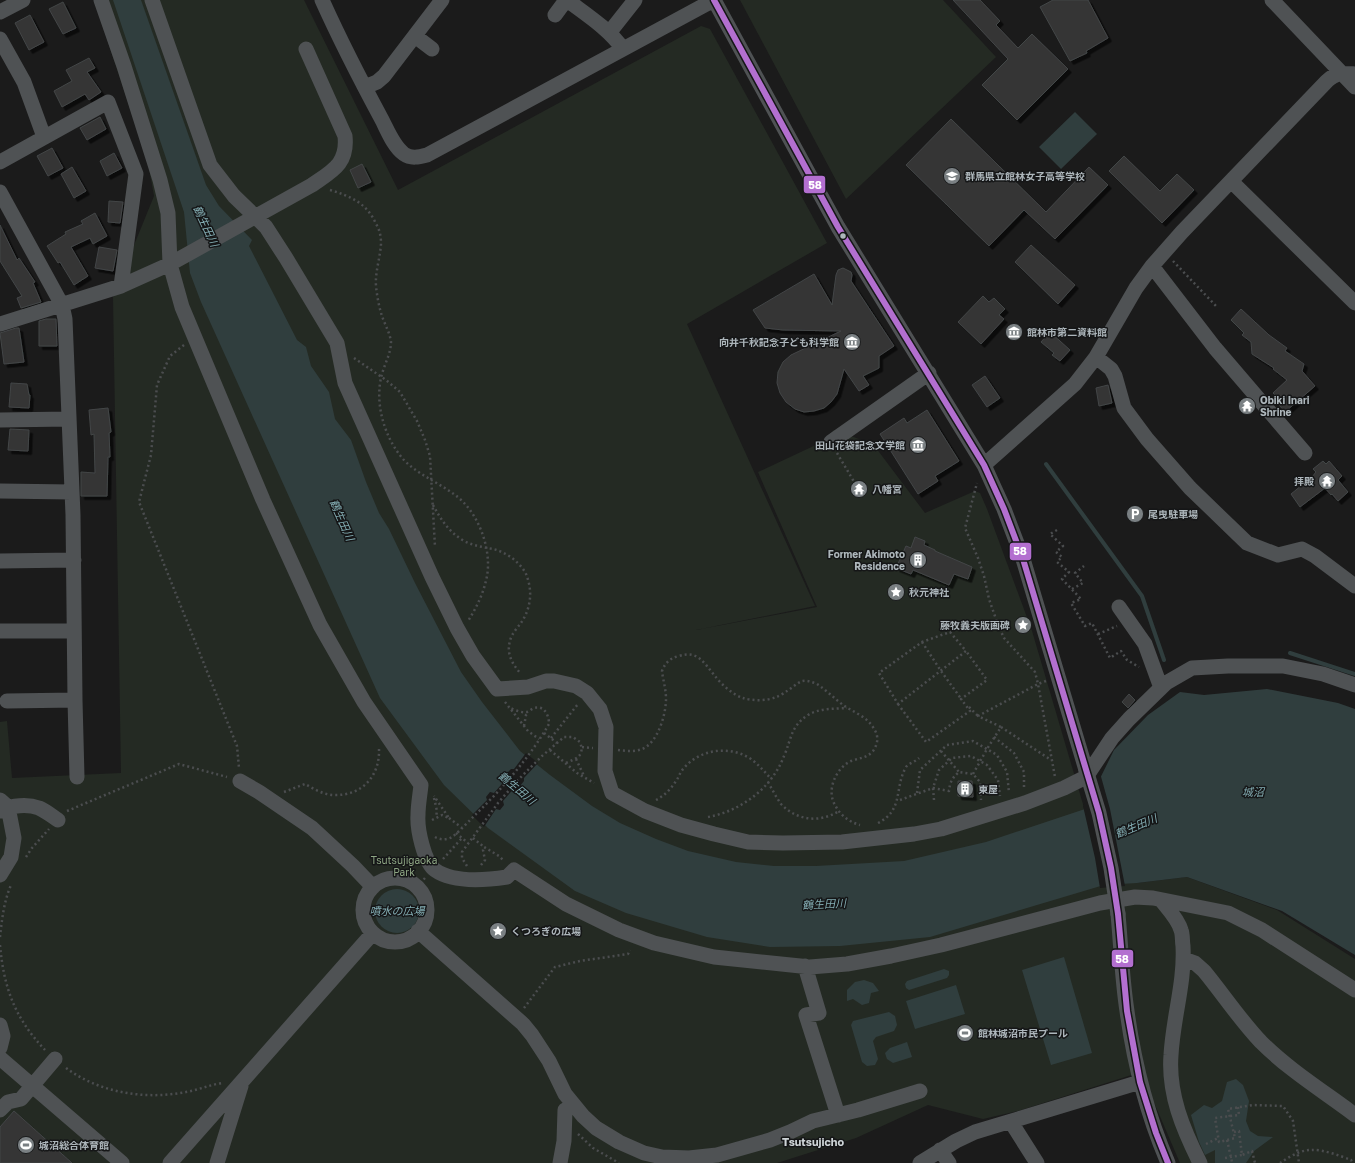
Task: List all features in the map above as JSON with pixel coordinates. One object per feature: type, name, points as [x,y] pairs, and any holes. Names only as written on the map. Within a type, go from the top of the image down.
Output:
[{"type":"street","points":[[4,7],[23,0]]},
{"type":"street","points":[[101,0],[124,66],[160,180],[168,213],[174,262],[182,307],[263,500],[320,625],[364,702],[421,785],[418,816],[419,830],[425,855],[433,869],[443,875],[478,880],[507,877],[514,870],[566,904],[620,930],[654,943],[714,957],[810,967],[847,964],[941,945],[1100,903],[1135,897],[1161,900],[1228,913],[1262,930],[1355,990]]},
{"type":"street","points":[[152,0],[210,165],[250,219],[266,227],[337,343],[345,383],[432,577],[473,656],[497,689],[535,685],[546,681],[560,682],[576,686],[587,693],[596,703],[606,727],[605,771],[612,793],[636,807],[681,825],[748,842],[783,844],[842,842],[914,834],[941,828],[1025,803],[1058,791],[1086,777],[1112,738],[1129,719],[1166,683],[1192,668],[1228,666],[1283,666],[1323,674],[1355,685]]},
{"type":"street","points":[[365,87],[377,82],[384,76],[442,0]]},
{"type":"street","points":[[555,15],[567,0],[609,33],[623,49]]},
{"type":"street","points":[[609,33],[635,0]]},
{"type":"street","points":[[325,1],[365,87],[395,145],[404,154],[410,157],[419,158],[714,0],[838,227],[986,467],[1004,509],[1023,559],[1099,813],[1111,868],[1118,914],[1126,1011],[1140,1082],[1165,1162]]},
{"type":"street","points":[[1272,0],[1348,74],[1355,87]]},
{"type":"street","points":[[415,36],[432,49]]},
{"type":"street","points":[[0,39],[24,82],[44,138]]},
{"type":"street","points":[[0,324],[121,286],[174,262],[334,170],[344,155],[345,142],[342,130],[306,50]]},
{"type":"street","points":[[986,467],[1075,384],[1096,357],[1136,288],[1164,252],[1327,81],[1333,76],[1348,74]]},
{"type":"street","points":[[0,162],[108,102],[136,174],[121,286]]},
{"type":"street","points":[[1231,181],[1355,303]]},
{"type":"street","points":[[0,192],[62,305],[64,319],[72,492],[75,700],[78,777]]},
{"type":"street","points":[[1152,266],[1216,348],[1305,453]]},
{"type":"street","points":[[1096,357],[1111,370],[1115,376],[1124,408],[1147,438],[1190,488],[1247,543],[1278,555],[1302,549],[1355,586]]},
{"type":"street","points":[[831,442],[929,373]]},
{"type":"street","points":[[0,420],[69,419]]},
{"type":"street","points":[[0,491],[72,492]]},
{"type":"street","points":[[0,561],[74,560]]},
{"type":"street","points":[[1118,607],[1145,644],[1161,688]]},
{"type":"street","points":[[0,631],[74,631]]},
{"type":"street","points":[[6,701],[75,700]]},
{"type":"street","points":[[240,781],[269,798],[312,828],[373,886]]},
{"type":"street","points":[[7,878],[14,838],[3,806],[25,806],[38,808],[58,820]]},
{"type":"street","points":[[394,878],[406,880],[417,887],[425,900],[426,911],[424,922],[418,931],[410,938],[399,941],[382,939],[369,929],[364,918],[363,907],[366,896],[373,886],[383,880],[394,878]]},
{"type":"street","points":[[1161,900],[1174,917],[1181,930],[1184,959],[1171,1055],[1172,1091],[1189,1141],[1200,1163]]},
{"type":"street","points":[[418,931],[516,1018],[532,1035],[549,1061],[561,1087],[583,1116],[596,1128],[619,1142],[644,1153],[689,1161],[730,1151],[790,1132],[813,1121],[920,1091]]},
{"type":"street","points":[[170,1163],[373,933]]},
{"type":"street","points":[[1184,959],[1195,963],[1204,971],[1246,1025],[1277,1057],[1308,1082],[1355,1115]]},
{"type":"street","points":[[805,966],[819,1013],[806,1015],[838,1115]]},
{"type":"street","points":[[0,1025],[2,1036],[0,1048]]},
{"type":"street","points":[[0,1058],[122,1163]]},
{"type":"street","points":[[3,1104],[21,1099],[54,1059]]},
{"type":"street","points":[[217,1163],[243,1080]]},
{"type":"street","points":[[920,1163],[940,1150],[975,1132],[1140,1082]]},
{"type":"street","points":[[560,1163],[564,1141],[565,1110]]},
{"type":"street","points":[[1011,1122],[1037,1163]]},
{"type":"street","points":[[940,1150],[949,1163]]},
{"type":"path","points":[[312,184],[343,194],[359,202],[367,208],[373,216],[381,237],[376,273],[376,287],[379,303],[391,342],[390,352],[381,376],[379,392],[379,405],[387,431],[403,458],[418,472],[456,496],[467,506],[476,518],[485,543],[487,575],[477,605],[460,633]]},
{"type":"path","points":[[1164,252],[1217,307]]},
{"type":"path","points":[[25,858],[32,848],[58,820],[179,764],[240,781],[237,746],[139,502],[152,455],[157,385],[170,356],[195,336]]},
{"type":"path","points":[[337,343],[350,355],[381,376],[400,392],[417,421],[430,456],[435,552]]},
{"type":"path","points":[[831,442],[856,485]]},
{"type":"path","points":[[986,467],[976,483],[965,528],[978,558],[989,599],[1004,638],[1034,672],[1038,684],[1058,791]]},
{"type":"path","points":[[432,502],[441,520],[453,533],[472,544],[503,552],[512,558],[525,573],[529,583],[530,600],[525,617],[510,641],[509,649],[514,666],[522,675],[535,685]]},
{"type":"path","points":[[1057,530],[1050,534],[1063,546],[1056,552],[1062,557],[1056,562],[1069,572],[1062,579],[1081,599],[1071,602],[1085,626],[1092,623],[1110,658],[1121,651],[1127,660],[1144,671]]},
{"type":"path","points":[[1072,589],[1083,583],[1075,573],[1084,566]]},
{"type":"path","points":[[922,642],[961,700],[970,711],[926,742],[898,704],[879,674],[922,642],[950,632],[987,680],[961,700]]},
{"type":"path","points":[[898,704],[966,652]]},
{"type":"path","points":[[606,747],[626,751],[636,751],[644,749],[650,744],[660,728],[666,711],[666,691],[662,671],[668,661],[675,657],[686,654],[699,658],[704,662],[716,678],[741,697],[748,700],[776,698],[802,681],[807,680],[816,684],[867,720],[874,728],[878,742],[872,752],[866,757],[851,761],[845,766],[835,779],[832,798],[839,811],[851,822],[866,826]]},
{"type":"path","points":[[978,716],[1048,680]]},
{"type":"path","points":[[497,689],[508,707],[528,731],[540,739]]},
{"type":"path","points":[[551,738],[587,693]]},
{"type":"path","points":[[961,700],[978,716],[1001,727],[1051,760]]},
{"type":"path","points":[[508,707],[520,712],[528,713]]},
{"type":"path","points":[[432,835],[441,839],[452,837],[470,821],[512,776],[540,739],[549,724],[548,715],[545,710],[535,708],[528,713],[526,715],[524,726]]},
{"type":"path","points":[[707,818],[730,812],[750,800],[771,779],[781,765],[792,732],[801,720],[818,710],[848,708]]},
{"type":"path","points":[[269,798],[305,784],[320,792],[334,796],[354,792],[365,786],[371,780],[380,758],[378,723]]},
{"type":"path","points":[[973,774],[986,749],[1001,727]]},
{"type":"path","points":[[544,732],[557,743]]},
{"type":"path","points":[[469,868],[462,858],[462,852],[498,803],[542,756],[564,737],[569,736],[580,742],[582,751],[576,759],[566,763]]},
{"type":"path","points":[[994,737],[1014,753],[1024,772],[1025,803]]},
{"type":"path","points":[[917,793],[920,770],[947,745],[973,741],[997,755],[1007,772],[1010,788],[1009,793]]},
{"type":"path","points":[[550,750],[584,778],[612,793]]},
{"type":"path","points":[[636,807],[662,797],[692,760],[707,752],[729,751],[750,758],[771,779]]},
{"type":"path","points":[[941,751],[959,772],[973,774],[980,782],[981,800]]},
{"type":"path","points":[[934,800],[933,788],[939,770],[952,758],[971,756],[986,765],[998,780],[999,798]]},
{"type":"path","points":[[873,825],[881,822],[894,808],[897,803],[899,786],[907,765],[919,758]]},
{"type":"path","points":[[576,759],[584,778]]},
{"type":"path","points":[[900,800],[933,788],[949,791],[950,782],[959,772]]},
{"type":"path","points":[[512,776],[518,780]]},
{"type":"path","points":[[768,782],[782,805],[797,815],[806,818],[823,818],[830,817],[839,811]]},
{"type":"path","points":[[436,817],[437,812],[432,794],[449,818]]},
{"type":"path","points":[[492,798],[498,803]]},
{"type":"path","points":[[430,826],[436,817],[442,815],[449,818],[462,828]]},
{"type":"path","points":[[456,833],[468,843]]},
{"type":"path","points":[[433,869],[462,838]]},
{"type":"path","points":[[473,838],[499,856],[514,870]]},
{"type":"path","points":[[477,869],[485,860],[483,850],[484,847]]},
{"type":"path","points":[[0,937],[2,916],[8,892],[7,878]]},
{"type":"path","points":[[0,945],[2,966],[8,990],[18,1013],[31,1035],[54,1059],[67,1069],[89,1082],[113,1090],[137,1095],[163,1096],[187,1092],[211,1085]]},
{"type":"path","points":[[516,1018],[555,967],[580,961],[628,954],[630,950]]},
{"type":"path","points":[[1238,1107],[1239,1115],[1230,1116],[1215,1118],[1219,1142],[1235,1138],[1234,1132],[1230,1116],[1228,1109],[1238,1107],[1253,1105],[1283,1106],[1293,1121],[1299,1163]]},
{"type":"path","points":[[1234,1132],[1239,1131],[1242,1155]]},
{"type":"path","points":[[1205,1145],[1218,1138]]},
{"type":"path","points":[[1227,1140],[1232,1162]]},
{"type":"path","points":[[1280,1163],[1290,1156],[1312,1150],[1333,1154],[1351,1160],[1353,1163]]},
{"type":"path","points":[[1225,1158],[1242,1155],[1252,1151],[1255,1163]]},
{"type":"green space","name":"Tsutsujigaoka Park","points":[[94,0],[304,0],[398,190],[701,26],[710,29],[827,243],[687,324],[815,606],[696,630],[817,607],[758,472],[820,443],[834,430],[873,444],[925,513],[975,491],[980,493],[1032,631],[1090,828],[1137,883],[1187,877],[1277,910],[1355,959],[1355,1163],[1180,1163],[1141,1072],[1018,1111],[983,1119],[928,1105],[856,1138],[777,1163],[0,1163],[0,722],[7,721],[12,778],[121,773],[113,297],[154,196],[148,163]]},
{"type":"green space","points":[[740,0],[943,0],[996,57],[846,199]]},
{"type":"water","points":[[113,0],[141,0],[206,185],[219,206],[252,240],[249,246],[297,340],[306,347],[311,366],[329,392],[335,419],[351,440],[379,513],[389,529],[461,672],[520,751],[550,775],[592,806],[620,823],[688,851],[736,862],[774,866],[816,866],[904,861],[986,842],[1085,809],[1114,750],[1148,715],[1180,692],[1204,695],[1267,689],[1338,703],[1355,709],[1355,955],[1282,911],[1187,877],[1104,885],[930,937],[840,946],[770,947],[707,937],[626,913],[575,891],[488,828],[444,785],[380,698],[201,302],[190,273],[184,212]]},
{"type":"water","points":[[1075,112],[1097,134],[1061,169],[1039,147]]},
{"type":"water","name":"噴水の広場","points":[[397,889],[409,893],[415,899],[419,911],[415,923],[409,929],[397,933],[385,929],[379,923],[375,911],[379,899],[385,893]]},
{"type":"water","points":[[1064,957],[1092,1053],[1051,1065],[1022,970]]},
{"type":"water","points":[[944,969],[949,971],[947,978],[909,990],[906,988],[905,984],[907,981]]},
{"type":"water","points":[[864,980],[873,983],[879,991],[871,993],[869,1003],[862,1005],[853,999],[847,1001],[847,990],[855,982]]},
{"type":"water","points":[[956,985],[965,1014],[915,1029],[906,1001]]},
{"type":"water","points":[[889,1012],[895,1016],[897,1025],[894,1031],[876,1037],[873,1041],[878,1059],[875,1065],[867,1066],[862,1062],[851,1025],[853,1021]]},
{"type":"water","points":[[907,1042],[912,1057],[893,1063],[887,1059],[885,1053],[890,1048]]},
{"type":"water","points":[[1236,1079],[1243,1085],[1249,1101],[1246,1121],[1250,1131],[1258,1136],[1273,1137],[1254,1151],[1246,1163],[1215,1163],[1215,1150],[1205,1155],[1199,1142],[1191,1115],[1204,1105],[1212,1108],[1222,1101],[1227,1082]]},
{"type":"pier","points":[[526,753],[538,763],[524,778],[524,781],[520,786],[516,786],[503,801],[504,805],[500,810],[496,809],[484,827],[472,815],[487,800],[486,797],[490,792],[494,793],[507,778],[506,774],[511,769],[514,769]]},
{"type":"pier","points":[[1100,773],[1110,809],[1125,886],[1100,888],[1083,806]]},
{"type":"building","points":[[953,0],[980,0],[1000,21],[996,25],[1018,48],[1032,34],[1068,69],[1017,120],[982,85],[1008,59]]},
{"type":"building","points":[[1053,0],[1088,0],[1108,38],[1086,51],[1087,53],[1070,61],[1040,7]]},
{"type":"building","points":[[63,2],[76,28],[63,34],[49,9]]},
{"type":"building","points":[[30,15],[44,42],[29,50],[15,23]]},
{"type":"building","points":[[89,58],[95,68],[87,72],[101,92],[89,100],[85,94],[62,107],[54,91],[72,81],[66,70]]},
{"type":"building","points":[[100,117],[106,129],[87,140],[80,128]]},
{"type":"building","points":[[951,119],[1046,212],[1089,167],[1108,185],[1055,239],[1024,210],[989,246],[906,165]]},
{"type":"building","points":[[52,148],[63,168],[48,176],[37,156]]},
{"type":"building","points":[[114,153],[122,168],[107,176],[100,161]]},
{"type":"building","points":[[1124,156],[1160,191],[1177,174],[1194,190],[1162,223],[1109,171]]},
{"type":"building","points":[[362,164],[371,182],[358,188],[350,170]]},
{"type":"building","points":[[72,167],[86,191],[74,198],[61,174]]},
{"type":"building","points":[[109,201],[123,202],[120,223],[108,222]]},
{"type":"building","points":[[95,213],[107,236],[93,244],[90,238],[71,247],[88,276],[74,285],[60,262],[58,263],[47,246],[66,234],[65,232],[83,224],[81,221]]},
{"type":"building","points":[[0,225],[17,260],[19,258],[35,282],[33,283],[41,302],[21,308],[17,298],[22,296],[0,261]]},
{"type":"building","points":[[1031,245],[1075,285],[1058,304],[1015,262]]},
{"type":"building","points":[[99,247],[117,250],[113,271],[95,268]]},
{"type":"building","name":"向井千秋記念子ども科学館","points":[[843,268],[851,272],[851,281],[894,346],[879,356],[879,368],[863,376],[869,385],[859,391],[844,369],[837,394],[831,402],[824,408],[804,412],[795,409],[786,402],[780,393],[777,383],[778,372],[783,362],[791,355],[841,331],[783,330],[765,328],[753,310],[814,274],[832,305],[836,275],[838,270]]},
{"type":"building","points":[[983,296],[989,302],[994,298],[1005,309],[999,315],[1004,319],[981,344],[958,322]]},
{"type":"building","points":[[1241,309],[1269,335],[1287,348],[1285,351],[1304,364],[1302,371],[1315,386],[1285,412],[1274,399],[1276,396],[1273,393],[1287,380],[1273,369],[1274,368],[1252,354],[1251,342],[1242,335],[1244,333],[1231,320]]},
{"type":"building","points":[[56,319],[57,346],[39,346],[39,321]]},
{"type":"building","points":[[19,328],[24,362],[4,364],[0,333]]},
{"type":"building","points":[[1050,332],[1070,350],[1060,361],[1052,355],[1054,353],[1041,342]]},
{"type":"building","points":[[985,376],[1000,398],[987,407],[972,385]]},
{"type":"building","points":[[11,383],[27,384],[30,395],[29,408],[9,407]]},
{"type":"building","points":[[1108,385],[1112,403],[1099,406],[1096,388]]},
{"type":"building","points":[[108,408],[111,432],[109,433],[110,457],[108,457],[107,496],[81,496],[81,472],[95,473],[94,434],[91,435],[89,410]]},
{"type":"building","name":"田山花袋記念文学館","points":[[927,410],[959,461],[935,476],[938,481],[918,494],[880,434],[904,418],[907,423]]},
{"type":"building","points":[[10,429],[29,430],[28,451],[8,450]]},
{"type":"building","name":"拝殿","points":[[1323,461],[1326,464],[1329,461],[1342,476],[1338,480],[1348,492],[1338,501],[1325,488],[1300,507],[1291,494],[1312,477],[1316,472],[1313,469]]},
{"type":"building","name":"Former Akimoto Residence","points":[[915,537],[925,541],[924,545],[935,551],[972,567],[968,579],[954,574],[949,585],[913,570],[911,574],[896,568],[906,546],[911,548]]},
{"type":"building","points":[[1129,694],[1135,700],[1128,708],[1122,702]]},
{"type":"building","name":"東屋","points":[[958,781],[972,781],[973,797],[958,796]]},
{"type":"building","name":"城沼総合体育館","points":[[14,1111],[72,1163],[0,1163],[0,1127]]},
{"type":"waterway","points":[[1046,464],[1142,596],[1164,660]]},
{"type":"waterway","points":[[1290,653],[1355,674]]},
{"type":"transit line","name":"58","points":[[714,0],[838,227],[984,465],[1004,509],[1023,559],[1099,813],[1111,868],[1118,914],[1127,1011],[1140,1082],[1156,1133],[1168,1163]]},
{"type":"place","name":"群馬県立館林女子高等学校","points":[[952,176]]},
{"type":"place","name":"館林市第二資料館","points":[[1014,332]]},
{"type":"place","name":"向井千秋記念子ども科学館","points":[[852,342]]},
{"type":"place","name":"Obiki Inari Shrine","points":[[1247,406]]},
{"type":"place","name":"田山花袋記念文学館","points":[[918,445]]},
{"type":"place","name":"拝殿","points":[[1327,481]]},
{"type":"place","name":"八幡宮","points":[[859,489]]},
{"type":"place","name":"尾曳駐車場","points":[[1135,514]]},
{"type":"place","name":"Former Akimoto Residence","points":[[918,560]]},
{"type":"place","name":"秋元神社","points":[[896,592]]},
{"type":"place","name":"藤牧義夫版画碑","points":[[1023,625]]},
{"type":"place","name":"東屋","points":[[965,789]]},
{"type":"place","name":"くつろぎの広場","points":[[498,931]]},
{"type":"place","name":"館林城沼市民プール","points":[[965,1033]]},
{"type":"place","name":"城沼総合体育館","points":[[26,1145]]},
{"type":"district","name":"Tsutsujicho","points":[[813,1142]]},
{"type":"water label","name":"鶴生田川","points":[[206,226]]},
{"type":"water label","name":"鶴生田川","points":[[342,520]]},
{"type":"water label","name":"鶴生田川","points":[[517,788]]},
{"type":"water label","name":"城沼","points":[[1253,792]]},
{"type":"water label","name":"鶴生田川","points":[[1136,826]]},
{"type":"water label","name":"鶴生田川","points":[[824,904]]}]
